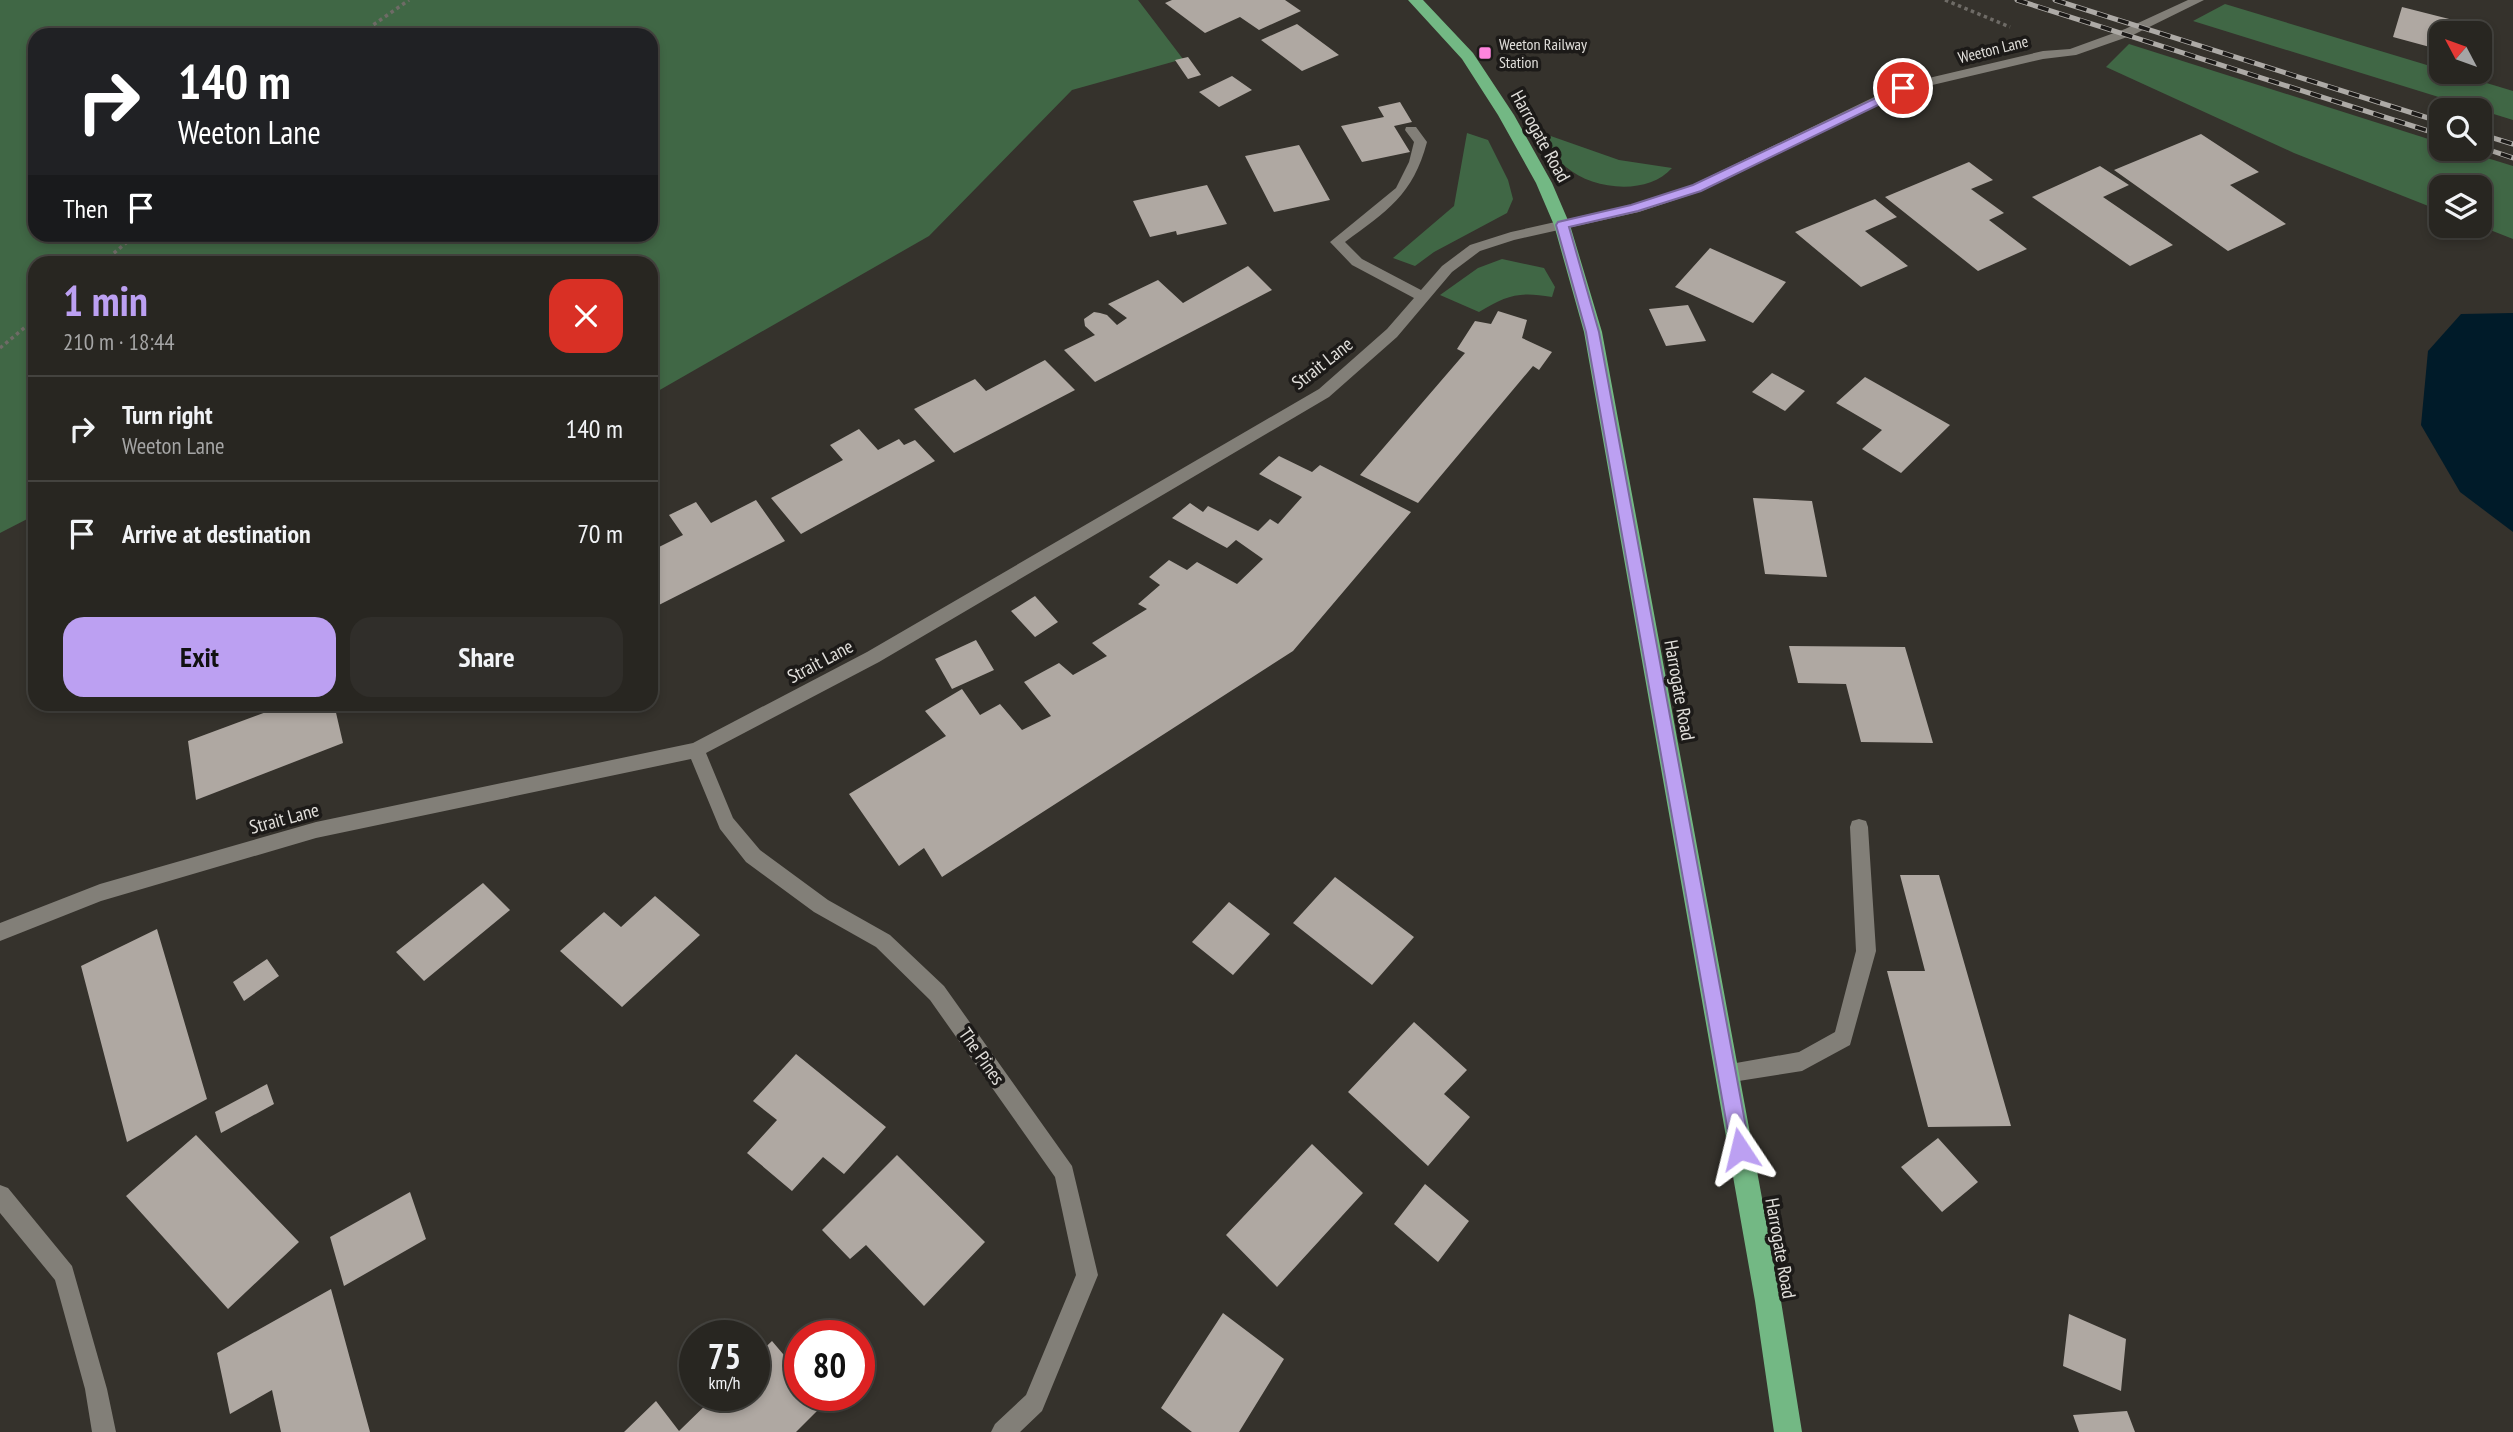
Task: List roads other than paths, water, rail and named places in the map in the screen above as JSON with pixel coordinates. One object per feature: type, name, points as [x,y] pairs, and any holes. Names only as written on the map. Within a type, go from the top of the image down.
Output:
[{"type":"highway","name":"Harrogate Road","points":[[1415,0],[1474,66],[1518,138],[1562,225],[1593,332],[1727,1073],[1788,1432]]},
{"type":"street","name":"Weeton Lane","points":[[1562,225],[1634,209],[1697,188],[1903,88],[2043,55],[2073,52],[2129,32],[2198,0]]},
{"type":"street","points":[[1411,130],[1421,142],[1416,168],[1396,199],[1337,242],[1357,262],[1421,296]]},
{"type":"street","name":"Strait Lane","points":[[0,932],[100,893],[316,830],[696,750],[873,657],[1324,393],[1392,333],[1421,296],[1447,269],[1475,248],[1511,236],[1562,225]]},
{"type":"street","name":"The Pines","points":[[696,750],[726,823],[754,856],[821,906],[883,941],[937,993],[1065,1173],[1087,1275],[1034,1403],[1003,1432]]},
{"type":"street","points":[[1727,1073],[1802,1061],[1843,1038],[1866,951],[1859,827]]},
{"type":"street","points":[[0,1196],[64,1274],[96,1389],[104,1432]]},
{"type":"water","points":[[2513,313],[2513,532],[2460,492],[2421,425],[2428,351],[2461,314]]},
{"type":"railway","points":[[2017,0],[2429,131]]},
{"type":"railway","points":[[2055,0],[2429,118]]},
{"type":"railway","points":[[2492,138],[2513,144]]},
{"type":"railway","points":[[2492,151],[2513,158]]},
{"type":"place","name":"Weeton Railway Station","points":[[1485,53]]}]
